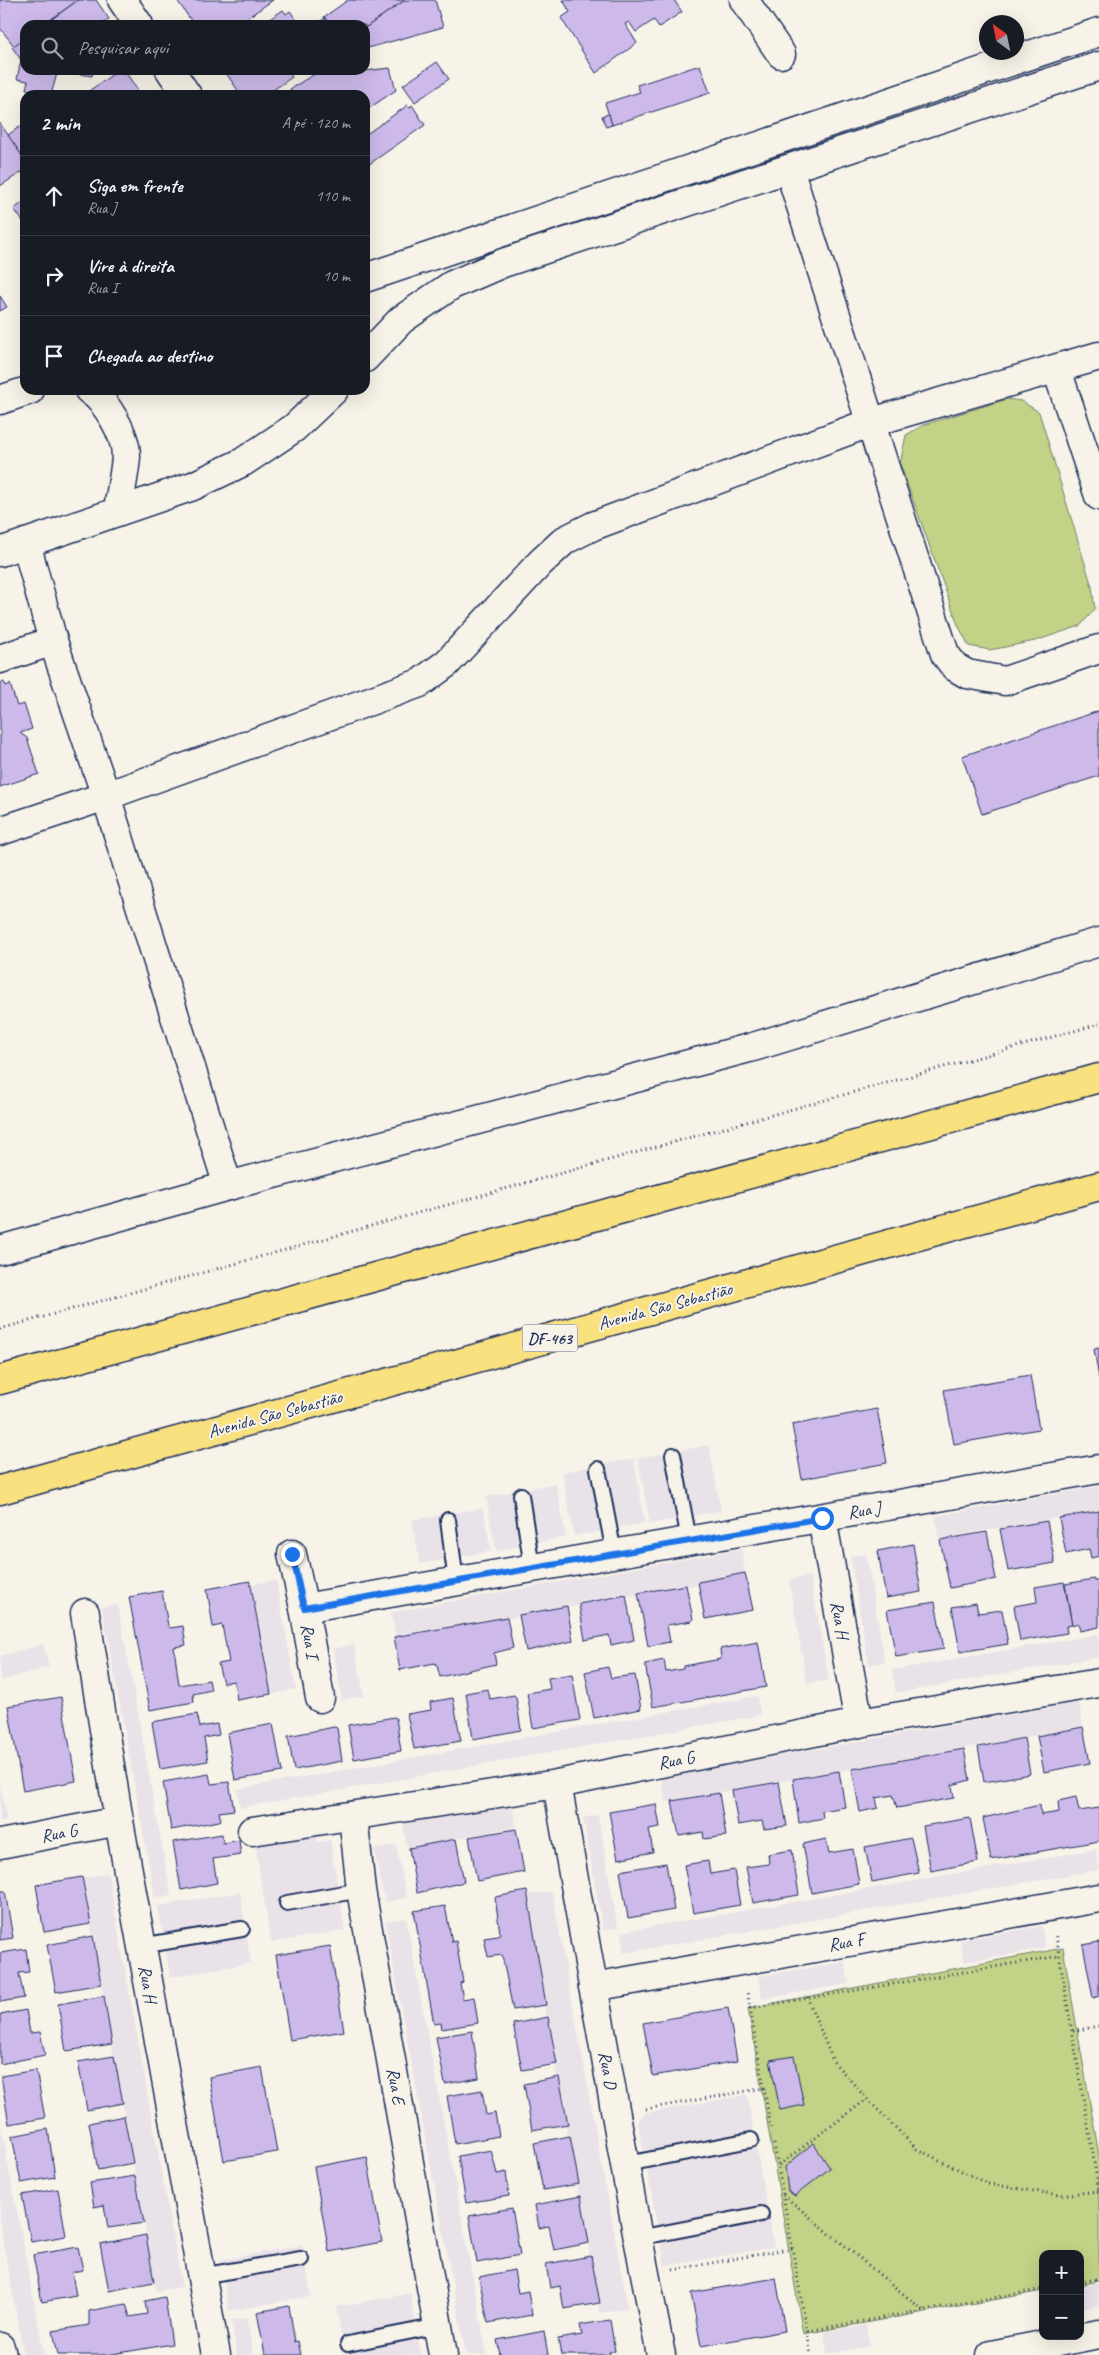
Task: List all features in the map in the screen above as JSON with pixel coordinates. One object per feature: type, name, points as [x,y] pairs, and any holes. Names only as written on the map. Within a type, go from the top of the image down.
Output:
[{"type":"main road","points":[[0,1380],[1099,1078]]},
{"type":"main road","name":"Avenida São Sebastião","points":[[0,1490],[1099,1186]]},
{"type":"street","points":[[122,0],[136,20]]},
{"type":"street","points":[[744,0],[780,54]]},
{"type":"street","points":[[370,276],[1099,32]]},
{"type":"street","points":[[370,353],[401,320],[461,282],[503,263],[1099,66]]},
{"type":"street","points":[[173,75],[184,90]]},
{"type":"street","points":[[789,169],[872,422],[945,654],[955,667],[967,674],[1006,681],[1099,649]]},
{"type":"street","points":[[0,831],[106,796],[420,683],[447,662],[565,540],[593,526],[872,422],[1057,370],[1099,356]]},
{"type":"street","points":[[1057,370],[1099,496]]},
{"type":"street","points":[[0,400],[20,393]]},
{"type":"street","points":[[97,395],[115,421],[126,454],[118,510]]},
{"type":"street","points":[[0,552],[118,510],[193,486],[243,462],[294,428],[329,395]]},
{"type":"street","points":[[26,543],[53,641],[106,796],[228,1186]]},
{"type":"street","points":[[0,659],[53,641]]},
{"type":"street","points":[[0,1250],[228,1186],[753,1047],[1099,942]]},
{"type":"street","name":"Rua J","points":[[304,1608],[1099,1469]]},
{"type":"street","name":"Rua H","points":[[822,1518],[859,1723]]},
{"type":"street","name":"Rua I","points":[[292,1554],[320,1698]]},
{"type":"street","name":"Rua H","points":[[84,1613],[141,1946],[216,2355]]},
{"type":"street","name":"Rua G","points":[[252,1831],[557,1784],[859,1723],[1099,1683]]},
{"type":"street","name":"Rua D","points":[[557,1784],[638,2238],[662,2355]]},
{"type":"street","name":"Rua E","points":[[353,1816],[361,1890],[444,2355]]},
{"type":"street","name":"Rua G","points":[[0,1844],[119,1821]]},
{"type":"street","name":"Rua F","points":[[593,1987],[1099,1898]]},
{"type":"street","points":[[991,2355],[1099,2334]]},
{"type":"street","points":[[0,2347],[2,2355]]},
{"type":"lane","points":[[673,1455],[690,1540]]},
{"type":"lane","points":[[598,1469],[614,1554]]},
{"type":"lane","points":[[521,1495],[532,1568]]},
{"type":"lane","points":[[448,1520],[456,1582]]},
{"type":"lane","points":[[286,1903],[361,1890]]},
{"type":"lane","points":[[141,1946],[242,1929]]},
{"type":"lane","points":[[626,2164],[751,2140]]},
{"type":"lane","points":[[638,2238],[761,2214]]},
{"type":"lane","points":[[200,2276],[301,2259]]},
{"type":"lane","points":[[348,2344],[438,2326]]},
{"type":"path","points":[[0,1328],[1099,1024]]},
{"type":"path","points":[[808,1997],[832,2061],[917,2149],[988,2184],[1060,2195],[1099,2191],[1051,1906]]},
{"type":"path","points":[[750,2008],[1059,1956]]},
{"type":"path","points":[[746,1981],[811,2355]]},
{"type":"path","points":[[1072,2031],[1099,2026]]},
{"type":"path","points":[[640,2110],[764,2088]]},
{"type":"path","points":[[779,2165],[867,2099]]},
{"type":"path","points":[[783,2195],[925,2311]]},
{"type":"path","points":[[667,2272],[792,2248]]},
{"type":"path","points":[[1084,2281],[1099,2279]]},
{"type":"path","points":[[808,2331],[1039,2290]]},
{"type":"shaded area","points":[[709,1445],[721,1511],[650,1524],[638,1458]]},
{"type":"shaded area","points":[[634,1459],[645,1523],[574,1536],[562,1472]]},
{"type":"shaded area","points":[[556,1483],[566,1537],[496,1551],[486,1497]]},
{"type":"shaded area","points":[[1099,1486],[1099,1510],[939,1539],[935,1516]]},
{"type":"shaded area","points":[[483,1508],[491,1551],[420,1564],[412,1520]]},
{"type":"shaded area","points":[[741,1549],[746,1576],[396,1638],[391,1612]]},
{"type":"shaded area","points":[[866,1554],[885,1662],[869,1665],[850,1556]]},
{"type":"shaded area","points":[[810,1576],[829,1680],[807,1684],[789,1580]]},
{"type":"shaded area","points":[[276,1580],[296,1689],[267,1695],[247,1585]]},
{"type":"shaded area","points":[[118,1605],[171,1895],[155,1898],[102,1607]]},
{"type":"shaded area","points":[[1099,1634],[1099,1657],[896,1693],[892,1670]]},
{"type":"shaded area","points":[[43,1644],[49,1667],[0,1681],[0,1656]]},
{"type":"shaded area","points":[[354,1644],[364,1696],[342,1700],[333,1649]]},
{"type":"shaded area","points":[[757,1696],[761,1715],[240,1808],[237,1789]]},
{"type":"shaded area","points":[[1079,1702],[1083,1727],[666,1802],[661,1777]]},
{"type":"shaded area","points":[[0,1784],[7,1820],[0,1821]]},
{"type":"shaded area","points":[[512,1804],[516,1827],[407,1848],[403,1824]]},
{"type":"shaded area","points":[[598,1815],[618,1928],[603,1930],[583,1818]]},
{"type":"shaded area","points":[[317,1833],[318,1842],[330,1840],[345,1930],[271,1943],[255,1843]]},
{"type":"shaded area","points":[[396,1845],[407,1898],[385,1902],[374,1849]]},
{"type":"shaded area","points":[[1096,1849],[1099,1870],[624,1953],[621,1932]]},
{"type":"shaded area","points":[[108,1873],[182,2287],[156,2291],[82,1878]]},
{"type":"shaded area","points":[[552,1891],[628,2308],[600,2313],[524,1896]]},
{"type":"shaded area","points":[[240,1892],[251,1963],[170,1977],[158,1906]]},
{"type":"shaded area","points":[[406,1918],[487,2355],[466,2355],[385,1921]]},
{"type":"shaded area","points":[[1042,1926],[1045,1948],[964,1962],[960,1940]]},
{"type":"shaded area","points":[[845,1962],[849,1984],[762,1999],[759,1976]]},
{"type":"shaded area","points":[[747,2095],[774,2247],[665,2266],[638,2123],[640,2118],[646,2113]]},
{"type":"shaded area","points":[[0,2121],[44,2355],[24,2355],[0,2226]]},
{"type":"shaded area","points":[[302,2245],[311,2296],[229,2311],[220,2260]]},
{"type":"shaded area","points":[[1099,2283],[1099,2306],[1084,2308],[1084,2285]]},
{"type":"shaded area","points":[[410,2293],[421,2355],[345,2355],[336,2307]]},
{"type":"shaded area","points":[[247,2318],[253,2355],[237,2355],[231,2320]]},
{"type":"shaded area","points":[[866,2325],[870,2346],[827,2354],[824,2332]]},
{"type":"green space","points":[[1007,399],[1021,401],[1039,412],[1092,587],[1095,609],[1080,626],[1035,641],[990,650],[969,646],[958,625],[900,464],[906,435],[923,425]]},
{"type":"green space","points":[[1063,1948],[1099,2155],[1099,2281],[1084,2284],[1084,2250],[1039,2250],[1039,2292],[803,2334],[748,2008]]},
{"type":"building","points":[[0,0],[78,0],[50,20],[20,20],[20,42],[14,46],[0,28]]},
{"type":"building","points":[[78,0],[96,0],[109,19],[53,20]]},
{"type":"building","points":[[177,0],[273,0],[244,20],[191,20]]},
{"type":"building","points":[[348,0],[405,0],[370,24],[370,20],[326,20],[324,17]]},
{"type":"building","points":[[405,0],[435,0],[443,27],[370,47],[370,24]]},
{"type":"building","points":[[563,0],[674,0],[682,12],[659,27],[654,20],[636,32],[629,22],[625,24],[637,43],[596,73],[561,18],[570,12]]},
{"type":"building","points":[[283,10],[286,14],[290,11],[296,20],[268,20]]},
{"type":"building","points":[[20,41],[20,59],[12,47]]},
{"type":"building","points":[[437,62],[449,79],[415,102],[403,85]]},
{"type":"building","points":[[20,65],[20,75],[57,75],[52,90],[26,89],[28,81],[17,79]]},
{"type":"building","points":[[700,65],[710,93],[612,125],[605,103],[640,92],[637,85]]},
{"type":"building","points":[[390,68],[396,90],[370,108],[370,90],[290,89],[313,75],[370,75],[370,70]]},
{"type":"building","points":[[112,75],[127,75],[138,90],[90,90]]},
{"type":"building","points":[[227,75],[291,75],[292,77],[273,90],[238,90]]},
{"type":"building","points":[[408,105],[410,107],[412,105],[425,125],[370,164],[370,132]]},
{"type":"building","points":[[609,114],[612,125],[606,127],[602,116]]},
{"type":"building","points":[[0,123],[20,153],[20,173],[0,186]]},
{"type":"building","points":[[20,127],[20,153],[8,135]]},
{"type":"building","points":[[20,205],[20,217],[14,209]]},
{"type":"building","points":[[0,296],[7,307],[0,311]]},
{"type":"building","points":[[4,682],[6,686],[10,684],[17,706],[24,704],[32,729],[20,733],[27,738],[39,774],[0,787],[0,683]]},
{"type":"building","points":[[1099,711],[1099,776],[982,814],[962,756]]},
{"type":"building","points":[[1099,1348],[1099,1378],[1094,1349]]},
{"type":"building","points":[[1030,1375],[1039,1429],[954,1444],[944,1390]]},
{"type":"building","points":[[877,1409],[887,1463],[802,1479],[792,1425]]},
{"type":"building","points":[[1099,1511],[1099,1556],[1091,1558],[1089,1549],[1066,1554],[1059,1518]]},
{"type":"building","points":[[1047,1521],[1055,1563],[1008,1571],[1000,1529]]},
{"type":"building","points":[[987,1532],[996,1579],[950,1588],[940,1540]]},
{"type":"building","points":[[913,1544],[921,1592],[886,1598],[878,1551]]},
{"type":"building","points":[[745,1573],[753,1610],[705,1619],[698,1582]]},
{"type":"building","points":[[1094,1579],[1099,1581],[1099,1627],[1080,1631],[1078,1623],[1072,1625],[1065,1584]]},
{"type":"building","points":[[250,1581],[271,1694],[237,1700],[234,1681],[223,1683],[218,1664],[229,1662],[222,1625],[213,1627],[207,1589]]},
{"type":"building","points":[[1064,1582],[1072,1625],[1066,1626],[1067,1633],[1020,1641],[1014,1606],[1037,1602],[1035,1587]]},
{"type":"building","points":[[686,1585],[692,1621],[667,1625],[670,1642],[648,1646],[638,1593]]},
{"type":"building","points":[[162,1591],[168,1626],[170,1628],[183,1626],[186,1645],[174,1647],[179,1685],[209,1680],[211,1690],[193,1694],[194,1702],[150,1710],[129,1597]]},
{"type":"building","points":[[626,1595],[634,1640],[611,1645],[609,1635],[585,1640],[579,1604]]},
{"type":"building","points":[[935,1602],[944,1649],[896,1657],[887,1610]]},
{"type":"building","points":[[976,1603],[978,1613],[1002,1610],[1008,1644],[960,1652],[952,1607]]},
{"type":"building","points":[[567,1606],[573,1641],[526,1651],[519,1615]]},
{"type":"building","points":[[507,1617],[513,1648],[494,1653],[496,1664],[440,1677],[435,1663],[400,1670],[394,1637]]},
{"type":"building","points":[[758,1642],[766,1687],[653,1707],[645,1664],[664,1660],[666,1672],[683,1669],[683,1666],[721,1659],[720,1649]]},
{"type":"building","points":[[608,1667],[611,1678],[635,1675],[641,1709],[594,1718],[585,1672]]},
{"type":"building","points":[[572,1674],[580,1720],[533,1728],[527,1693],[550,1689],[548,1678]]},
{"type":"building","points":[[488,1689],[490,1699],[514,1695],[516,1697],[521,1730],[473,1739],[466,1693]]},
{"type":"building","points":[[61,1697],[76,1781],[23,1791],[8,1706]]},
{"type":"building","points":[[453,1698],[461,1741],[414,1749],[407,1714],[431,1710],[430,1702]]},
{"type":"building","points":[[197,1714],[200,1727],[217,1724],[219,1735],[204,1738],[208,1761],[160,1769],[152,1722]]},
{"type":"building","points":[[396,1718],[401,1751],[354,1759],[348,1725]]},
{"type":"building","points":[[273,1724],[282,1772],[235,1780],[227,1733]]},
{"type":"building","points":[[1083,1727],[1090,1763],[1044,1772],[1037,1736]]},
{"type":"building","points":[[337,1728],[342,1761],[294,1770],[288,1736]]},
{"type":"building","points":[[1024,1738],[1030,1774],[984,1782],[978,1747]]},
{"type":"building","points":[[964,1749],[970,1780],[952,1785],[954,1798],[897,1808],[893,1795],[876,1798],[878,1808],[860,1812],[852,1769]]},
{"type":"building","points":[[839,1771],[845,1807],[822,1811],[823,1818],[799,1823],[793,1779]]},
{"type":"building","points":[[209,1774],[211,1784],[229,1782],[234,1810],[219,1812],[221,1820],[219,1821],[171,1830],[163,1782]]},
{"type":"building","points":[[779,1782],[787,1826],[764,1829],[762,1821],[738,1825],[732,1790]]},
{"type":"building","points":[[719,1793],[726,1836],[704,1839],[703,1832],[679,1836],[672,1801]]},
{"type":"building","points":[[1076,1797],[1079,1811],[1099,1808],[1099,1841],[991,1860],[983,1818],[1040,1805],[1041,1815],[1059,1812],[1058,1801]]},
{"type":"building","points":[[656,1804],[660,1827],[649,1829],[653,1852],[618,1859],[609,1812]]},
{"type":"building","points":[[970,1818],[978,1862],[931,1871],[923,1826]]},
{"type":"building","points":[[516,1829],[524,1872],[477,1881],[469,1837]]},
{"type":"building","points":[[222,1834],[223,1843],[239,1840],[241,1855],[213,1859],[217,1883],[181,1890],[173,1842]]},
{"type":"building","points":[[911,1838],[919,1873],[872,1882],[865,1847]]},
{"type":"building","points":[[456,1839],[464,1882],[417,1893],[409,1848]]},
{"type":"building","points":[[826,1839],[829,1853],[853,1849],[859,1884],[812,1893],[803,1844]]},
{"type":"building","points":[[792,1850],[799,1895],[753,1903],[746,1867],[769,1864],[768,1854]]},
{"type":"building","points":[[708,1861],[710,1874],[734,1870],[740,1905],[693,1913],[684,1865]]},
{"type":"building","points":[[666,1863],[674,1910],[628,1918],[620,1871]]},
{"type":"building","points":[[82,1877],[91,1924],[44,1932],[36,1885]]},
{"type":"building","points":[[0,1891],[5,1891],[13,1938],[0,1940]]},
{"type":"building","points":[[527,1891],[546,2005],[513,2010],[502,1955],[488,1957],[484,1938],[498,1936],[500,1933],[495,1897]]},
{"type":"building","points":[[445,1906],[452,1942],[456,1941],[463,1982],[460,1983],[463,1999],[474,1997],[478,2023],[442,2029],[441,2023],[434,2024],[414,1911]]},
{"type":"building","points":[[93,1936],[101,1984],[56,1992],[47,1945]]},
{"type":"building","points":[[1099,1942],[1099,1996],[1093,1998],[1083,1945]]},
{"type":"building","points":[[330,1946],[344,2031],[290,2040],[276,1955]]},
{"type":"building","points":[[26,1949],[29,1972],[19,1973],[24,1998],[0,2002],[0,1953]]},
{"type":"building","points":[[104,1996],[112,2044],[66,2051],[58,2004]]},
{"type":"building","points":[[728,2008],[737,2061],[653,2076],[643,2023]]},
{"type":"building","points":[[26,2010],[30,2033],[40,2032],[45,2055],[0,2064],[0,2015]]},
{"type":"building","points":[[548,2017],[557,2064],[522,2070],[513,2024]]},
{"type":"building","points":[[472,2031],[479,2078],[445,2084],[436,2037]]},
{"type":"building","points":[[114,2056],[123,2103],[87,2110],[78,2062]]},
{"type":"building","points":[[794,2056],[804,2105],[780,2110],[770,2060]]},
{"type":"building","points":[[262,2067],[277,2152],[224,2161],[209,2077]]},
{"type":"building","points":[[36,2070],[45,2118],[9,2124],[1,2076]]},
{"type":"building","points":[[559,2077],[568,2124],[532,2130],[524,2084]]},
{"type":"building","points":[[482,2090],[486,2115],[495,2113],[499,2136],[455,2144],[447,2096]]},
{"type":"building","points":[[124,2116],[133,2163],[98,2170],[89,2123]]},
{"type":"building","points":[[48,2129],[55,2177],[21,2183],[12,2136]]},
{"type":"building","points":[[570,2136],[579,2184],[543,2190],[534,2143]]},
{"type":"building","points":[[813,2143],[830,2168],[795,2196],[788,2191],[785,2167]]},
{"type":"building","points":[[491,2150],[497,2174],[506,2172],[509,2196],[466,2203],[458,2156]]},
{"type":"building","points":[[367,2157],[382,2242],[329,2252],[314,2167]]},
{"type":"building","points":[[135,2176],[144,2223],[108,2228],[104,2205],[94,2207],[90,2183]]},
{"type":"building","points":[[58,2189],[66,2236],[31,2242],[22,2195]]},
{"type":"building","points":[[581,2196],[589,2243],[554,2250],[549,2226],[539,2228],[535,2205]]},
{"type":"building","points":[[512,2208],[520,2255],[477,2263],[469,2216]]},
{"type":"building","points":[[146,2235],[154,2282],[109,2291],[100,2244]]},
{"type":"building","points":[[78,2247],[83,2270],[72,2272],[76,2296],[42,2302],[33,2255]]},
{"type":"building","points":[[591,2256],[600,2303],[564,2309],[560,2286],[550,2288],[546,2264]]},
{"type":"building","points":[[514,2270],[518,2293],[528,2291],[532,2315],[488,2323],[479,2277]]},
{"type":"building","points":[[776,2278],[785,2331],[701,2346],[691,2293]]},
{"type":"building","points":[[165,2297],[172,2344],[107,2355],[58,2355],[53,2331],[89,2325],[89,2311],[126,2304],[130,2317],[147,2314],[145,2301]]},
{"type":"building","points":[[289,2306],[295,2342],[298,2341],[301,2355],[265,2355],[257,2312]]},
{"type":"building","points":[[610,2320],[615,2351],[609,2352],[610,2355],[561,2355],[558,2339],[582,2335],[580,2325]]},
{"type":"building","points":[[544,2331],[548,2355],[500,2355],[497,2340]]},
{"type":"route","points":[[292,1554],[304,1608],[822,1518]]}]
